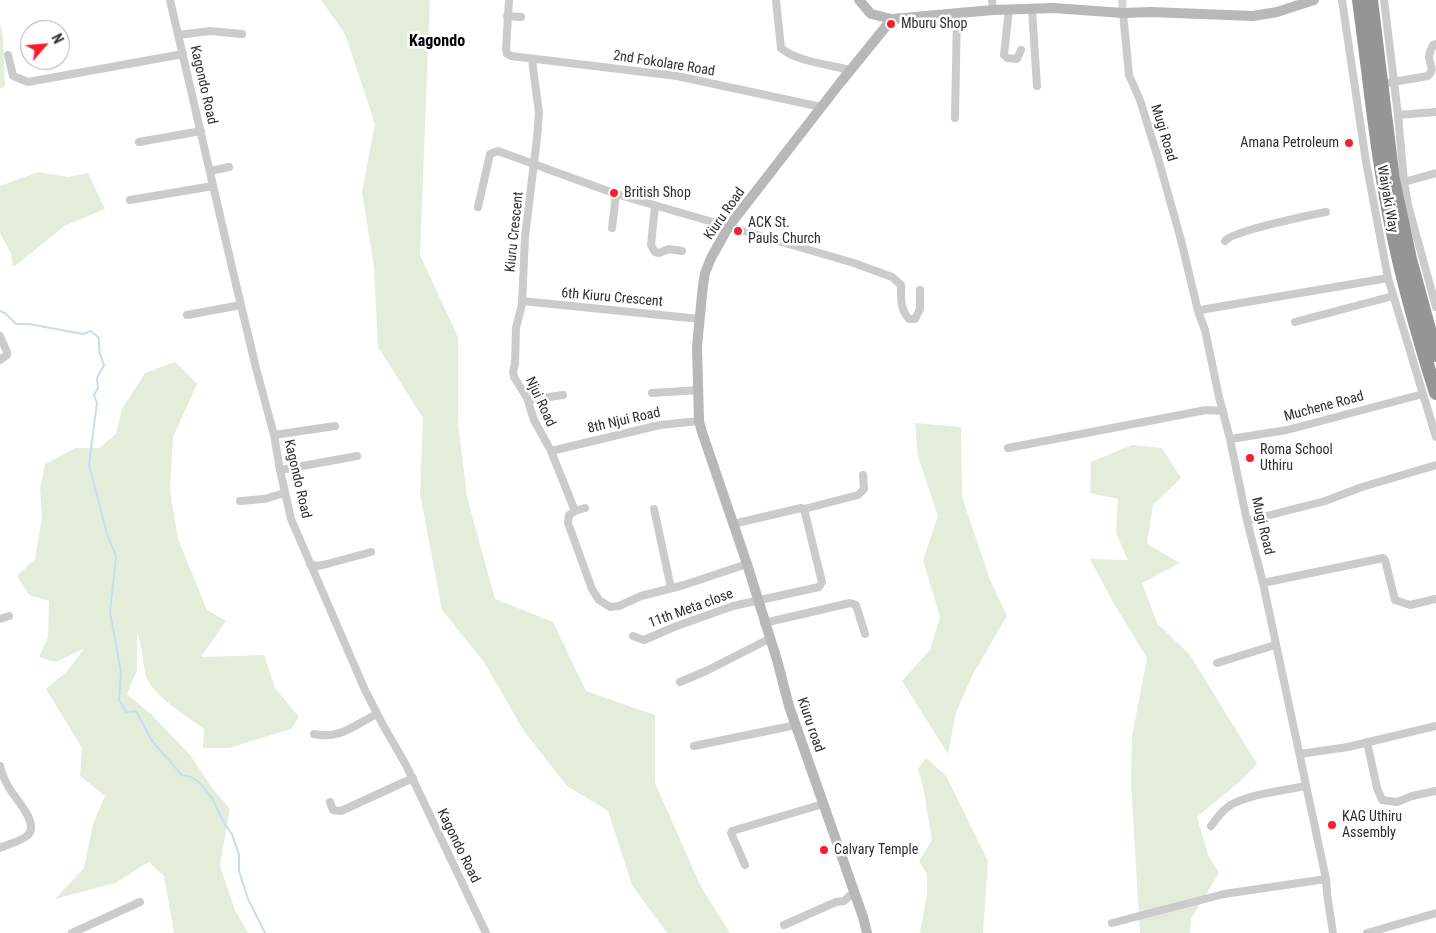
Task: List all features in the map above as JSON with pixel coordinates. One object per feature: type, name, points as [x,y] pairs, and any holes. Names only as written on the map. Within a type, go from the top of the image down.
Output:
[{"type":"highway","name":"Waiyaki Way","points":[[1371,0],[1387,83],[1393,180],[1421,277],[1436,355]]},
{"type":"highway","name":"Waiyaki Way","points":[[1360,6],[1373,112],[1394,237],[1414,319],[1429,393]]},
{"type":"street","name":"Kagondo Road","points":[[170,0],[241,305],[274,435],[292,519],[377,714],[413,778],[486,933]]},
{"type":"street","points":[[509,0],[507,16],[521,17]]},
{"type":"street","points":[[776,0],[780,48],[798,57],[850,70]]},
{"type":"street","points":[[859,0],[871,14],[892,19],[958,13],[992,5],[1009,9],[1053,8],[1123,13],[1151,12],[1253,16],[1277,12],[1314,0]]},
{"type":"street","points":[[1342,0],[1365,155],[1388,278],[1429,393],[1436,437]]},
{"type":"street","points":[[1353,0],[1360,6]]},
{"type":"street","points":[[1384,0],[1387,83],[1398,115],[1404,182],[1421,277],[1435,302]]},
{"type":"street","points":[[1009,9],[1004,54],[1007,58],[1018,59],[1021,50]]},
{"type":"street","points":[[1032,9],[1037,86]]},
{"type":"street","points":[[955,118],[958,13]]},
{"type":"street","name":"Mugi Road","points":[[1123,13],[1129,75],[1140,100],[1158,158],[1181,240],[1198,311],[1205,330],[1247,521],[1263,583],[1326,879],[1333,933]]},
{"type":"street","name":"2nd Fokolare Road","points":[[507,16],[506,49],[507,54],[511,56],[677,76],[821,107]]},
{"type":"street","name":"Kiuru Road","points":[[733,524],[699,421],[697,346],[705,273],[729,226],[892,19]]},
{"type":"street","points":[[178,35],[210,31],[242,34]]},
{"type":"street","points":[[1387,83],[1428,76],[1432,65],[1429,57],[1432,44],[1436,44]]},
{"type":"street","points":[[8,55],[13,76],[28,82],[183,54]]},
{"type":"street","name":"Kiuru Crescent","points":[[522,302],[525,237],[535,165],[539,113],[532,60]]},
{"type":"street","points":[[1359,113],[1373,112]]},
{"type":"street","points":[[1398,115],[1436,112]]},
{"type":"street","points":[[139,142],[201,130]]},
{"type":"street","points":[[478,207],[490,154],[498,151],[616,194],[854,263],[892,277],[901,285],[901,302],[908,319],[915,319],[920,309],[920,290]]},
{"type":"street","points":[[1365,155],[1380,155]]},
{"type":"street","points":[[210,171],[229,167]]},
{"type":"street","points":[[1404,182],[1436,173]]},
{"type":"street","points":[[130,200],[213,186]]},
{"type":"street","points":[[612,228],[616,194]]},
{"type":"street","points":[[655,206],[651,246],[659,253],[670,250],[682,251]]},
{"type":"street","points":[[1225,241],[1229,237],[1252,230],[1326,212]]},
{"type":"street","points":[[1198,311],[1206,308],[1388,278]]},
{"type":"street","points":[[1295,322],[1394,296]]},
{"type":"street","name":"6th Kiuru Crescent","points":[[522,302],[700,319]]},
{"type":"street","name":"Njui Road","points":[[522,302],[516,328],[514,376],[528,400],[534,420],[553,451],[575,511]]},
{"type":"street","points":[[187,315],[241,305]]},
{"type":"street","points":[[0,336],[7,352],[0,360]]},
{"type":"street","points":[[652,393],[699,390]]},
{"type":"street","name":"Muchene Road","points":[[1230,440],[1287,430],[1429,393]]},
{"type":"street","points":[[528,400],[562,396]]},
{"type":"street","points":[[1008,448],[1206,410],[1223,411]]},
{"type":"street","name":"8th Njui Road","points":[[553,451],[660,425],[699,421]]},
{"type":"street","points":[[274,435],[335,426]]},
{"type":"street","points":[[280,470],[357,456]]},
{"type":"street","points":[[1247,521],[1325,501],[1362,487],[1436,465]]},
{"type":"street","points":[[733,524],[858,495],[864,489],[863,475]]},
{"type":"street","points":[[240,500],[264,500],[285,493]]},
{"type":"street","points":[[585,508],[569,515],[568,523],[592,589],[596,597],[604,604],[619,606],[641,596],[747,564]]},
{"type":"street","points":[[654,509],[670,588]]},
{"type":"street","name":"11th Meta close","points":[[633,636],[644,640],[733,606],[819,586],[822,582],[804,509]]},
{"type":"street","name":"Kiuru road","points":[[733,524],[747,564],[789,706],[867,933]]},
{"type":"street","points":[[310,564],[323,566],[371,552]]},
{"type":"street","points":[[1263,583],[1383,558],[1395,600],[1410,605],[1436,599]]},
{"type":"street","points":[[764,623],[850,603],[856,605],[865,634]]},
{"type":"street","points":[[0,619],[9,616]]},
{"type":"street","points":[[680,682],[706,672],[769,639]]},
{"type":"street","points":[[1217,663],[1275,645]]},
{"type":"street","points":[[314,734],[329,736],[339,734],[377,714]]},
{"type":"street","points":[[694,746],[796,725]]},
{"type":"street","points":[[1300,754],[1367,742],[1436,726]]},
{"type":"street","points":[[1367,742],[1377,788],[1382,800],[1398,802],[1412,796],[1436,791]]},
{"type":"street","points":[[0,766],[1,774],[10,790],[21,803],[29,819],[31,830],[28,835],[0,848]]},
{"type":"street","points":[[330,802],[333,810],[336,812],[341,811],[413,778]]},
{"type":"street","points":[[1211,826],[1219,815],[1230,806],[1250,797],[1305,786]]},
{"type":"street","points":[[745,865],[731,833],[732,831],[823,804]]},
{"type":"street","points":[[1112,922],[1224,894],[1326,879]]},
{"type":"street","points":[[784,925],[836,902],[844,901],[854,892]]},
{"type":"street","points":[[72,933],[140,902]]},
{"type":"street","points":[[1367,933],[1436,913]]},
{"type":"green space","points":[[321,0],[430,0],[420,255],[458,337],[458,422],[467,497],[495,599],[553,622],[586,691],[655,715],[655,783],[701,887],[730,933],[667,933],[632,885],[608,811],[567,786],[524,731],[484,662],[442,610],[420,494],[423,418],[378,347],[374,267],[362,192],[375,124],[345,34]]},
{"type":"green space","points":[[0,22],[3,37],[5,87],[0,88]]},
{"type":"green space","points":[[38,172],[68,177],[88,173],[105,209],[64,226],[13,267],[11,253],[0,233],[0,186]]},
{"type":"green space","points":[[175,362],[197,384],[173,437],[170,490],[178,539],[207,610],[226,621],[201,657],[264,655],[275,688],[299,717],[291,729],[229,748],[203,748],[204,729],[171,705],[155,691],[150,683],[146,676],[137,633],[137,670],[127,694],[151,714],[190,755],[213,789],[230,809],[220,866],[235,910],[248,933],[174,933],[164,876],[149,862],[115,883],[55,899],[84,868],[93,824],[105,796],[80,776],[82,748],[46,689],[67,671],[84,649],[55,662],[39,657],[48,637],[49,601],[29,595],[17,576],[35,559],[42,518],[40,489],[45,464],[76,448],[99,448],[116,434],[122,409],[145,373]]},
{"type":"green space","points":[[915,423],[961,427],[962,497],[990,580],[1007,616],[973,674],[956,712],[948,754],[902,681],[930,650],[940,617],[923,560],[938,516],[918,456]]},
{"type":"green space","points":[[1132,445],[1162,448],[1181,478],[1153,505],[1147,544],[1180,563],[1142,583],[1157,623],[1190,655],[1257,764],[1237,784],[1197,817],[1208,855],[1219,873],[1191,919],[1190,933],[1140,933],[1131,783],[1132,736],[1147,658],[1114,604],[1090,559],[1128,560],[1116,533],[1118,499],[1090,493],[1091,462]]},
{"type":"green space","points":[[926,758],[946,776],[988,861],[983,933],[920,933],[927,893],[927,874],[919,861],[932,840],[923,786],[918,769]]},
{"type":"waterway","points":[[0,311],[5,313],[16,324],[29,324],[83,334],[91,331],[99,338],[101,358],[104,365],[97,378],[98,388],[94,395],[97,403],[89,465],[107,534],[116,556],[110,612],[121,672],[119,700],[126,712],[136,711],[152,741],[182,775],[191,777],[199,782],[212,798],[224,823],[232,834],[239,855],[239,871],[248,899],[265,933]]},
{"type":"tunnel","points":[[1122,0],[1123,13]]},
{"type":"place","name":"Mburu Shop","points":[[891,24]]},
{"type":"place","name":"Amana Petroleum","points":[[1349,143]]},
{"type":"place","name":"British Shop","points":[[614,193]]},
{"type":"place","name":"ACK St. Pauls Church","points":[[738,231]]},
{"type":"place","name":"Roma School Uthiru","points":[[1250,458]]},
{"type":"place","name":"KAG Uthiru Assembly","points":[[1332,825]]},
{"type":"place","name":"Calvary Temple","points":[[824,850]]},
{"type":"district","name":"Kagondo","points":[[437,42]]}]
